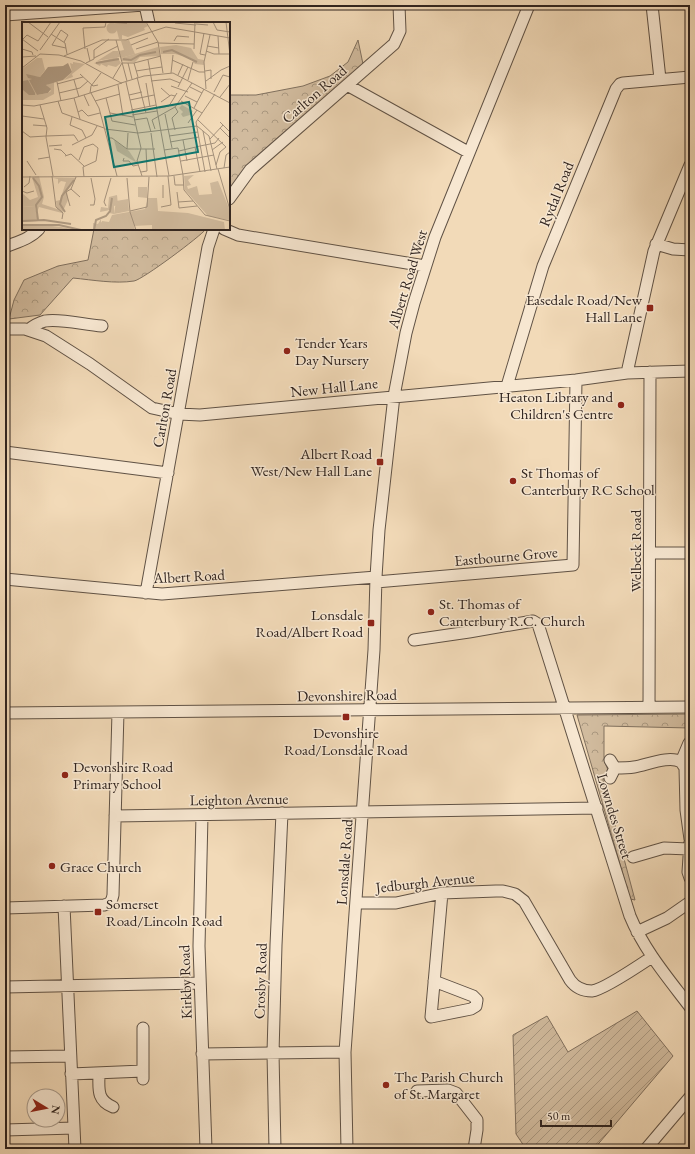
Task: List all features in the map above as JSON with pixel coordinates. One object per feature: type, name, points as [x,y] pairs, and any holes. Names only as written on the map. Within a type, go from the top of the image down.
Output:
[{"type":"street","points":[[5,15],[144,5],[149,22]]},
{"type":"street","name":"Carlton Road","points":[[230,198],[250,170],[394,44],[397,40],[401,25],[399,5]]},
{"type":"street","name":"Albert Road West","points":[[376,579],[382,495],[394,396],[406,333],[425,266],[442,216],[529,5]]},
{"type":"street","points":[[652,5],[660,79]]},
{"type":"street","name":"Rydal Road","points":[[507,386],[543,266],[616,90],[620,84],[624,83],[690,76]]},
{"type":"street","points":[[346,85],[468,152]]},
{"type":"street","points":[[627,373],[656,244],[690,165]]},
{"type":"street","name":"Carlton Road","points":[[146,594],[208,247],[214,230]]},
{"type":"street","points":[[226,230],[238,235],[425,266]]},
{"type":"street","points":[[5,246],[38,234]]},
{"type":"street","points":[[656,244],[673,249],[690,250]]},
{"type":"street","points":[[28,330],[37,324],[46,321],[102,326]]},
{"type":"street","name":"New Hall Lane","points":[[5,329],[28,330],[46,336],[152,408],[179,414],[200,415],[576,380],[627,373],[690,372]]},
{"type":"street","name":"Welbeck Road","points":[[649,707],[650,372]]},
{"type":"street","name":"Eastbourne Grove","points":[[376,579],[574,564],[576,380]]},
{"type":"street","points":[[5,452],[168,473]]},
{"type":"street","points":[[650,553],[690,553]]},
{"type":"street","name":"Albert Road","points":[[5,579],[146,594],[172,594],[376,579]]},
{"type":"street","name":"Lonsdale Road","points":[[347,1149],[344,1052],[370,710],[374,650],[376,579]]},
{"type":"street","name":"Lowndes Street","points":[[414,640],[533,621],[538,624],[630,916],[637,932],[652,957],[690,1007]]},
{"type":"street","name":"Devonshire Road","points":[[5,713],[690,707]]},
{"type":"street","points":[[5,908],[107,904],[112,901],[118,712]]},
{"type":"street","points":[[681,762],[688,743]]},
{"type":"street","points":[[612,769],[635,767],[672,760],[681,762],[685,768],[686,810],[690,843],[688,872],[690,878]]},
{"type":"street","name":"Leighton Avenue","points":[[115,816],[597,808]]},
{"type":"street","name":"Crosby Road","points":[[275,1149],[273,1053],[282,813]]},
{"type":"street","name":"Kirkby Road","points":[[202,815],[199,946],[206,1149]]},
{"type":"street","points":[[633,856],[690,843]]},
{"type":"street","name":"Jedburgh Avenue","points":[[356,903],[396,903],[442,893],[503,891],[515,894],[520,897],[528,907],[570,980],[574,985],[584,990],[590,991],[600,988],[652,957]]},
{"type":"street","points":[[434,980],[442,893]]},
{"type":"street","points":[[637,932],[667,918],[690,902]]},
{"type":"street","points":[[64,906],[75,1149]]},
{"type":"street","points":[[5,987],[200,983]]},
{"type":"street","points":[[71,1074],[99,1073],[143,1075],[143,1028]]},
{"type":"street","points":[[202,1054],[344,1052]]},
{"type":"street","points":[[5,1057],[70,1056]]},
{"type":"street","points":[[99,1073],[99,1092],[101,1097],[104,1102],[113,1107]]},
{"type":"street","points":[[417,1091],[448,1090],[456,1093],[477,1120],[474,1149]]},
{"type":"street","points":[[646,1149],[690,1097]]},
{"type":"street","points":[[5,1130],[74,1128]]},
{"type":"green space","points":[[358,40],[363,64],[249,164],[230,190],[230,95],[256,95],[303,86],[330,76],[348,62]]},
{"type":"green space","points":[[94,230],[205,230],[194,240],[139,279],[134,281],[119,282],[73,278],[40,315],[9,319],[14,300],[24,280],[58,266],[88,260]]},
{"type":"green space","points":[[690,714],[690,728],[604,726],[604,760],[608,770],[603,780],[635,900],[630,899],[577,715]]},
{"type":"green space","points":[[637,1011],[673,1056],[594,1149],[526,1149],[516,1134],[513,1035],[547,1016],[568,1052]]},
{"type":"place","name":"Easedale Road/New Hall Lane","points":[[650,308]]},
{"type":"place","name":"Tender Years Day Nursery","points":[[287,351]]},
{"type":"place","name":"Heaton Library and Children's Centre","points":[[621,405]]},
{"type":"place","name":"Albert Road West/New Hall Lane","points":[[380,462]]},
{"type":"place","name":"St Thomas of Canterbury RC School","points":[[513,481]]},
{"type":"place","name":"St. Thomas of Canterbury R.C. Church","points":[[431,612]]},
{"type":"place","name":"Lonsdale Road/Albert Road","points":[[371,623]]},
{"type":"place","name":"Devonshire Road/Lonsdale Road","points":[[346,717]]},
{"type":"place","name":"Devonshire Road Primary School","points":[[65,775]]},
{"type":"place","name":"Grace Church","points":[[52,866]]},
{"type":"place","name":"Somerset Road/Lincoln Road","points":[[98,912]]},
{"type":"place","name":"The Parish Church of St. Margaret","points":[[386,1085]]}]
